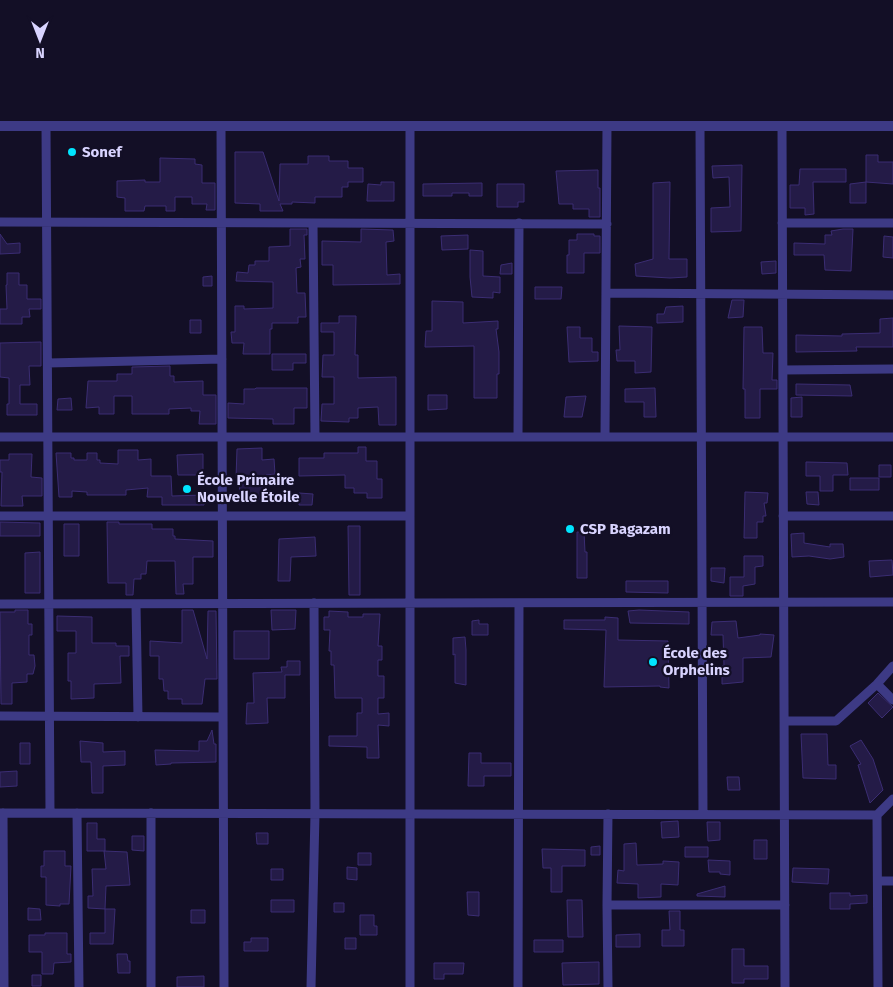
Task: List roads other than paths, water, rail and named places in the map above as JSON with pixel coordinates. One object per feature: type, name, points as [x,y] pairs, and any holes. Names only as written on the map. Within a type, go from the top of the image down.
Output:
[{"type":"street","points":[[0,126],[893,126]]},
{"type":"street","points":[[46,126],[50,813]]},
{"type":"street","points":[[221,126],[224,987]]},
{"type":"street","points":[[410,126],[410,987]]},
{"type":"street","points":[[606,437],[607,126]]},
{"type":"street","points":[[700,126],[703,814]]},
{"type":"street","points":[[782,126],[785,987]]},
{"type":"street","points":[[0,222],[607,224]]},
{"type":"street","points":[[313,223],[315,437]]},
{"type":"street","points":[[782,223],[893,223]]},
{"type":"street","points":[[518,437],[519,224]]},
{"type":"street","points":[[606,293],[893,295]]},
{"type":"street","points":[[48,363],[222,359]]},
{"type":"street","points":[[783,370],[893,368]]},
{"type":"street","points":[[0,437],[893,437]]},
{"type":"street","points":[[0,516],[410,516]]},
{"type":"street","points":[[783,516],[893,516]]},
{"type":"street","points":[[0,604],[893,602]]},
{"type":"street","points":[[311,987],[315,814],[314,603]]},
{"type":"street","points":[[518,987],[519,603]]},
{"type":"street","points":[[136,604],[138,717]]},
{"type":"street","points":[[784,721],[836,721],[877,684],[893,666]]},
{"type":"street","points":[[877,684],[893,700]]},
{"type":"street","points":[[0,716],[224,718]]},
{"type":"street","points":[[4,987],[2,813],[877,815],[893,799]]},
{"type":"street","points":[[77,813],[79,987]]},
{"type":"street","points":[[151,813],[151,987]]},
{"type":"street","points":[[608,814],[608,987]]},
{"type":"street","points":[[877,815],[878,987]]},
{"type":"street","points":[[878,881],[893,881]]},
{"type":"street","points":[[607,905],[785,905]]},
{"type":"place","name":"Sonef","points":[[72,152]]},
{"type":"place","name":"École Primaire Nouvelle Étoile","points":[[187,489]]},
{"type":"place","name":"CSP Bagazam","points":[[570,529]]},
{"type":"place","name":"École des Orphelins","points":[[653,662]]}]
